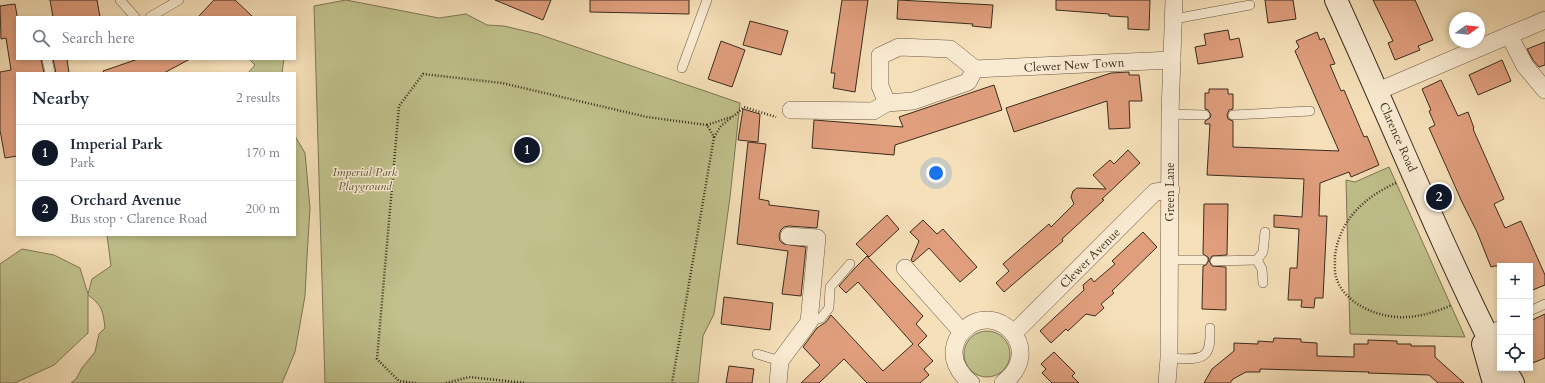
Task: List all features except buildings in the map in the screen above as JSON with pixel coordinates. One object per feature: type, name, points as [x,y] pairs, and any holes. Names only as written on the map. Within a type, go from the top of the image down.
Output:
[{"type":"main road","name":"Clarence Road","points":[[1336,0],[1378,91],[1468,298],[1494,383]]},
{"type":"main road","name":"Clarence Road","points":[[1468,298],[1493,328],[1497,347]]},
{"type":"main road","points":[[1506,371],[1513,383]]},
{"type":"street","name":"Green Lane","points":[[1167,383],[1169,358],[1171,190],[1170,114],[1174,0]]},
{"type":"street","points":[[1378,91],[1545,20]]},
{"type":"street","points":[[1509,35],[1525,66],[1545,90]]},
{"type":"street","points":[[791,110],[873,111],[887,102],[913,101],[968,82],[975,69],[950,49],[899,46],[880,56],[880,86],[887,102]]},
{"type":"street","name":"Clewer New Town","points":[[975,69],[1172,60]]},
{"type":"street","name":"Clewer Avenue","points":[[1014,334],[1156,192],[1171,190]]},
{"type":"street","points":[[778,383],[780,361],[809,322],[817,238],[789,236]]},
{"type":"street","points":[[905,268],[962,332]]},
{"type":"street","points":[[965,381],[956,366],[953,356],[954,345],[967,327],[976,322],[987,320],[998,322],[1008,327],[1014,334],[1020,346],[1018,367],[1011,381]]},
{"type":"lane","points":[[120,0],[134,16]]},
{"type":"lane","points":[[152,16],[179,0]]},
{"type":"lane","points":[[682,68],[707,0]]},
{"type":"lane","points":[[1174,19],[1250,5]]},
{"type":"lane","points":[[48,60],[50,72]]},
{"type":"lane","points":[[1234,115],[1310,110]]},
{"type":"lane","points":[[1170,114],[1204,115]]},
{"type":"lane","points":[[1257,260],[1263,252],[1265,232]]},
{"type":"lane","points":[[1170,260],[1203,260]]},
{"type":"lane","points":[[1215,261],[1257,260]]},
{"type":"lane","points":[[1257,260],[1262,269],[1263,283]]},
{"type":"lane","points":[[809,322],[821,318],[829,308],[830,287],[850,264]]},
{"type":"lane","points":[[1533,310],[1545,304]]},
{"type":"lane","points":[[1169,358],[1194,358],[1206,353],[1210,328]]},
{"type":"lane","points":[[757,354],[780,361]]},
{"type":"path","points":[[416,383],[400,381],[377,359],[399,106],[423,74],[502,83],[647,117],[707,125],[734,116]]},
{"type":"path","points":[[672,383],[714,137],[721,126],[744,107],[776,117],[791,110]]},
{"type":"path","points":[[707,125],[714,137]]},
{"type":"path","points":[[1415,176],[1375,194],[1361,204],[1352,214],[1345,226],[1336,249],[1334,264],[1336,280],[1343,292],[1354,302],[1368,310],[1393,316],[1408,317],[1436,312],[1468,298]]},
{"type":"path","points":[[449,382],[469,377],[526,383]]},
{"type":"green space","name":"Imperial Park Playground","points":[[346,0],[439,18],[466,14],[487,25],[504,26],[538,34],[740,103],[730,197],[714,314],[703,336],[698,383],[325,383],[314,6]]},
{"type":"green space","points":[[250,60],[284,60],[282,72],[249,72],[255,65]]},
{"type":"green space","points":[[296,138],[305,153],[310,208],[305,296],[295,352],[282,383],[71,383],[76,379],[82,368],[95,352],[99,334],[105,328],[99,305],[88,295],[88,333],[54,365],[15,383],[0,383],[0,264],[22,249],[54,255],[80,268],[88,294],[92,279],[111,266],[107,236],[296,236]]},
{"type":"green space","points":[[1389,167],[1465,337],[1350,334],[1346,180],[1355,182]]},
{"type":"green space","points":[[992,331],[996,332],[1006,341],[1009,345],[1009,363],[1000,373],[992,377],[982,377],[974,373],[965,363],[964,349],[968,341],[978,332]]},
{"type":"place","name":"Imperial Park","points":[[527,150]]},
{"type":"place","name":"Orchard Avenue","points":[[1439,197]]}]
